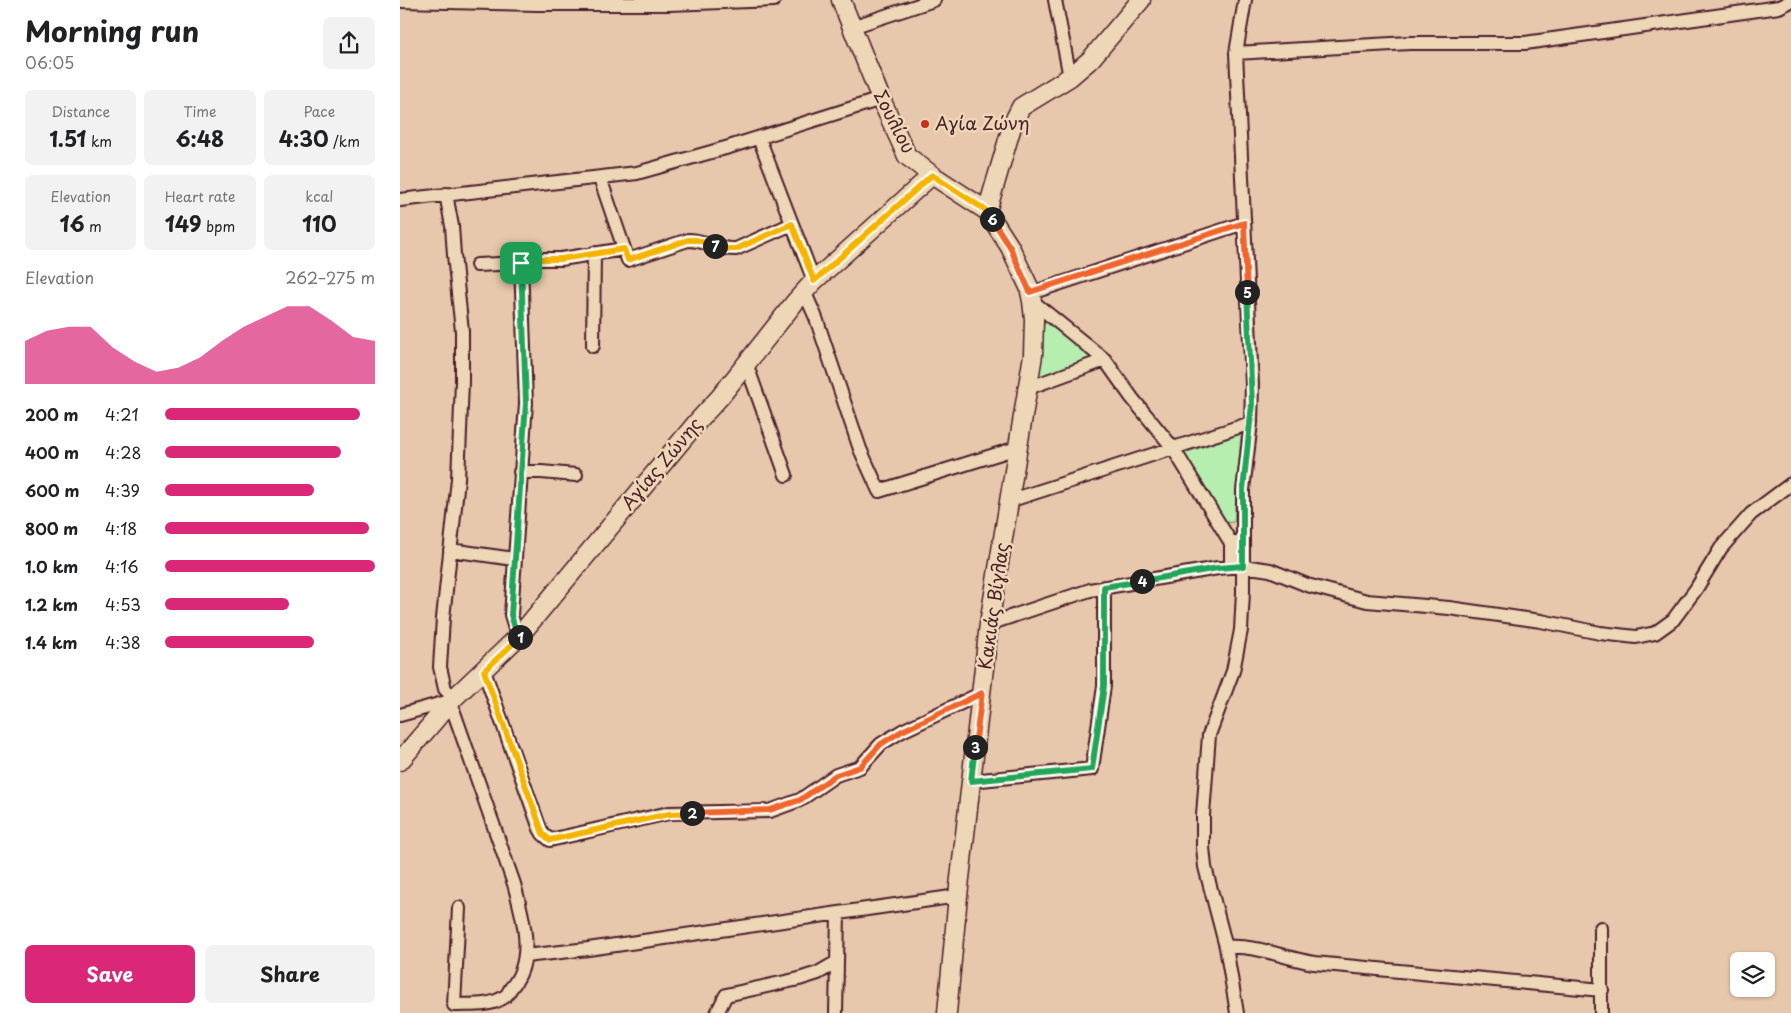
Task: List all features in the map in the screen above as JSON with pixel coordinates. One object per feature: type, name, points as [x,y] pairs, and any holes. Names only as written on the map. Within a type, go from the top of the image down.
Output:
[{"type":"street","points":[[400,1],[668,4],[774,0]]},
{"type":"street","name":"Σουλίου","points":[[841,0],[881,99],[907,156],[987,211]]},
{"type":"street","points":[[852,28],[934,0]]},
{"type":"street","points":[[1055,0],[1070,78]]},
{"type":"street","points":[[987,211],[1013,123],[1021,107],[1070,78],[1090,60],[1141,0]]},
{"type":"street","points":[[1237,1013],[1226,947],[1205,867],[1203,816],[1209,734],[1232,671],[1241,630],[1237,543],[1251,423],[1252,384],[1236,53],[1246,0]]},
{"type":"street","points":[[1236,53],[1409,43],[1525,43],[1779,8],[1791,1]]},
{"type":"street","points":[[400,200],[637,173],[759,138],[881,99]]},
{"type":"street","points":[[759,138],[792,224],[816,318],[860,450],[879,491],[1017,448]]},
{"type":"street","name":"Αγίας Ζώνης","points":[[400,761],[452,699],[520,636],[720,397],[809,286],[932,175]]},
{"type":"street","points":[[600,178],[628,260],[688,240],[697,240],[727,249],[736,249],[792,224]]},
{"type":"street","points":[[446,194],[452,226],[462,331],[460,440],[440,667],[445,689],[452,699],[514,884],[522,915],[526,950],[517,981],[504,997],[485,1004],[452,1009],[459,908]]},
{"type":"street","name":"Κακιάς Βίγλας","points":[[947,1013],[958,896],[990,624],[1028,388],[1034,338],[1031,297],[1010,247],[987,211]]},
{"type":"street","points":[[1031,297],[1244,223]]},
{"type":"street","points":[[477,265],[521,263],[534,259],[561,259],[624,249]]},
{"type":"street","points":[[593,346],[594,253]]},
{"type":"street","points":[[520,636],[511,615],[526,403],[521,263]]},
{"type":"street","points":[[1031,297],[1105,360],[1132,398],[1173,448],[1237,543]]},
{"type":"street","points":[[1028,388],[1105,360]]},
{"type":"street","points":[[746,363],[786,475]]},
{"type":"street","points":[[1009,501],[1251,423]]},
{"type":"street","points":[[520,472],[576,475]]},
{"type":"street","points":[[990,624],[1078,593],[1104,587],[1237,566],[1270,570],[1307,585],[1367,600],[1449,608],[1541,621],[1636,638],[1655,634],[1673,620],[1696,589],[1721,548],[1751,514],[1791,484]]},
{"type":"street","points":[[450,550],[514,559]]},
{"type":"street","points":[[971,781],[1092,769],[1104,686],[1104,587]]},
{"type":"street","points":[[484,671],[540,829],[550,840],[669,814],[770,810],[800,800],[836,775],[860,767],[881,744],[902,731],[982,693]]},
{"type":"street","points":[[400,715],[452,699]]},
{"type":"street","points":[[525,956],[588,949],[958,896]]},
{"type":"street","points":[[836,1013],[838,913]]},
{"type":"street","points":[[1601,928],[1601,1013]]},
{"type":"street","points":[[1226,947],[1248,946],[1314,964],[1602,990]]},
{"type":"street","points":[[717,1013],[726,996],[799,979],[818,973],[837,962]]},
{"type":"green space","points":[[1050,321],[1094,360],[1037,380],[1044,324]]},
{"type":"green space","points":[[1241,434],[1234,522],[1224,523],[1182,454]]},
{"type":"place","name":"Αγία Ζώνη","points":[[925,124]]},
{"type":"route","points":[[932,175],[987,211],[1010,247],[1030,292],[1244,223],[1252,404],[1243,490],[1243,566],[1231,566],[1104,587],[1104,686],[1092,769],[971,781],[982,693],[902,731],[881,744],[860,767],[836,775],[800,800],[770,810],[669,814],[550,840],[540,829],[484,671],[520,636],[511,615],[511,604],[526,403],[521,263],[534,259],[561,259],[624,249],[628,260],[688,240],[697,240],[727,249],[736,249],[792,224],[814,281],[932,175]]}]
